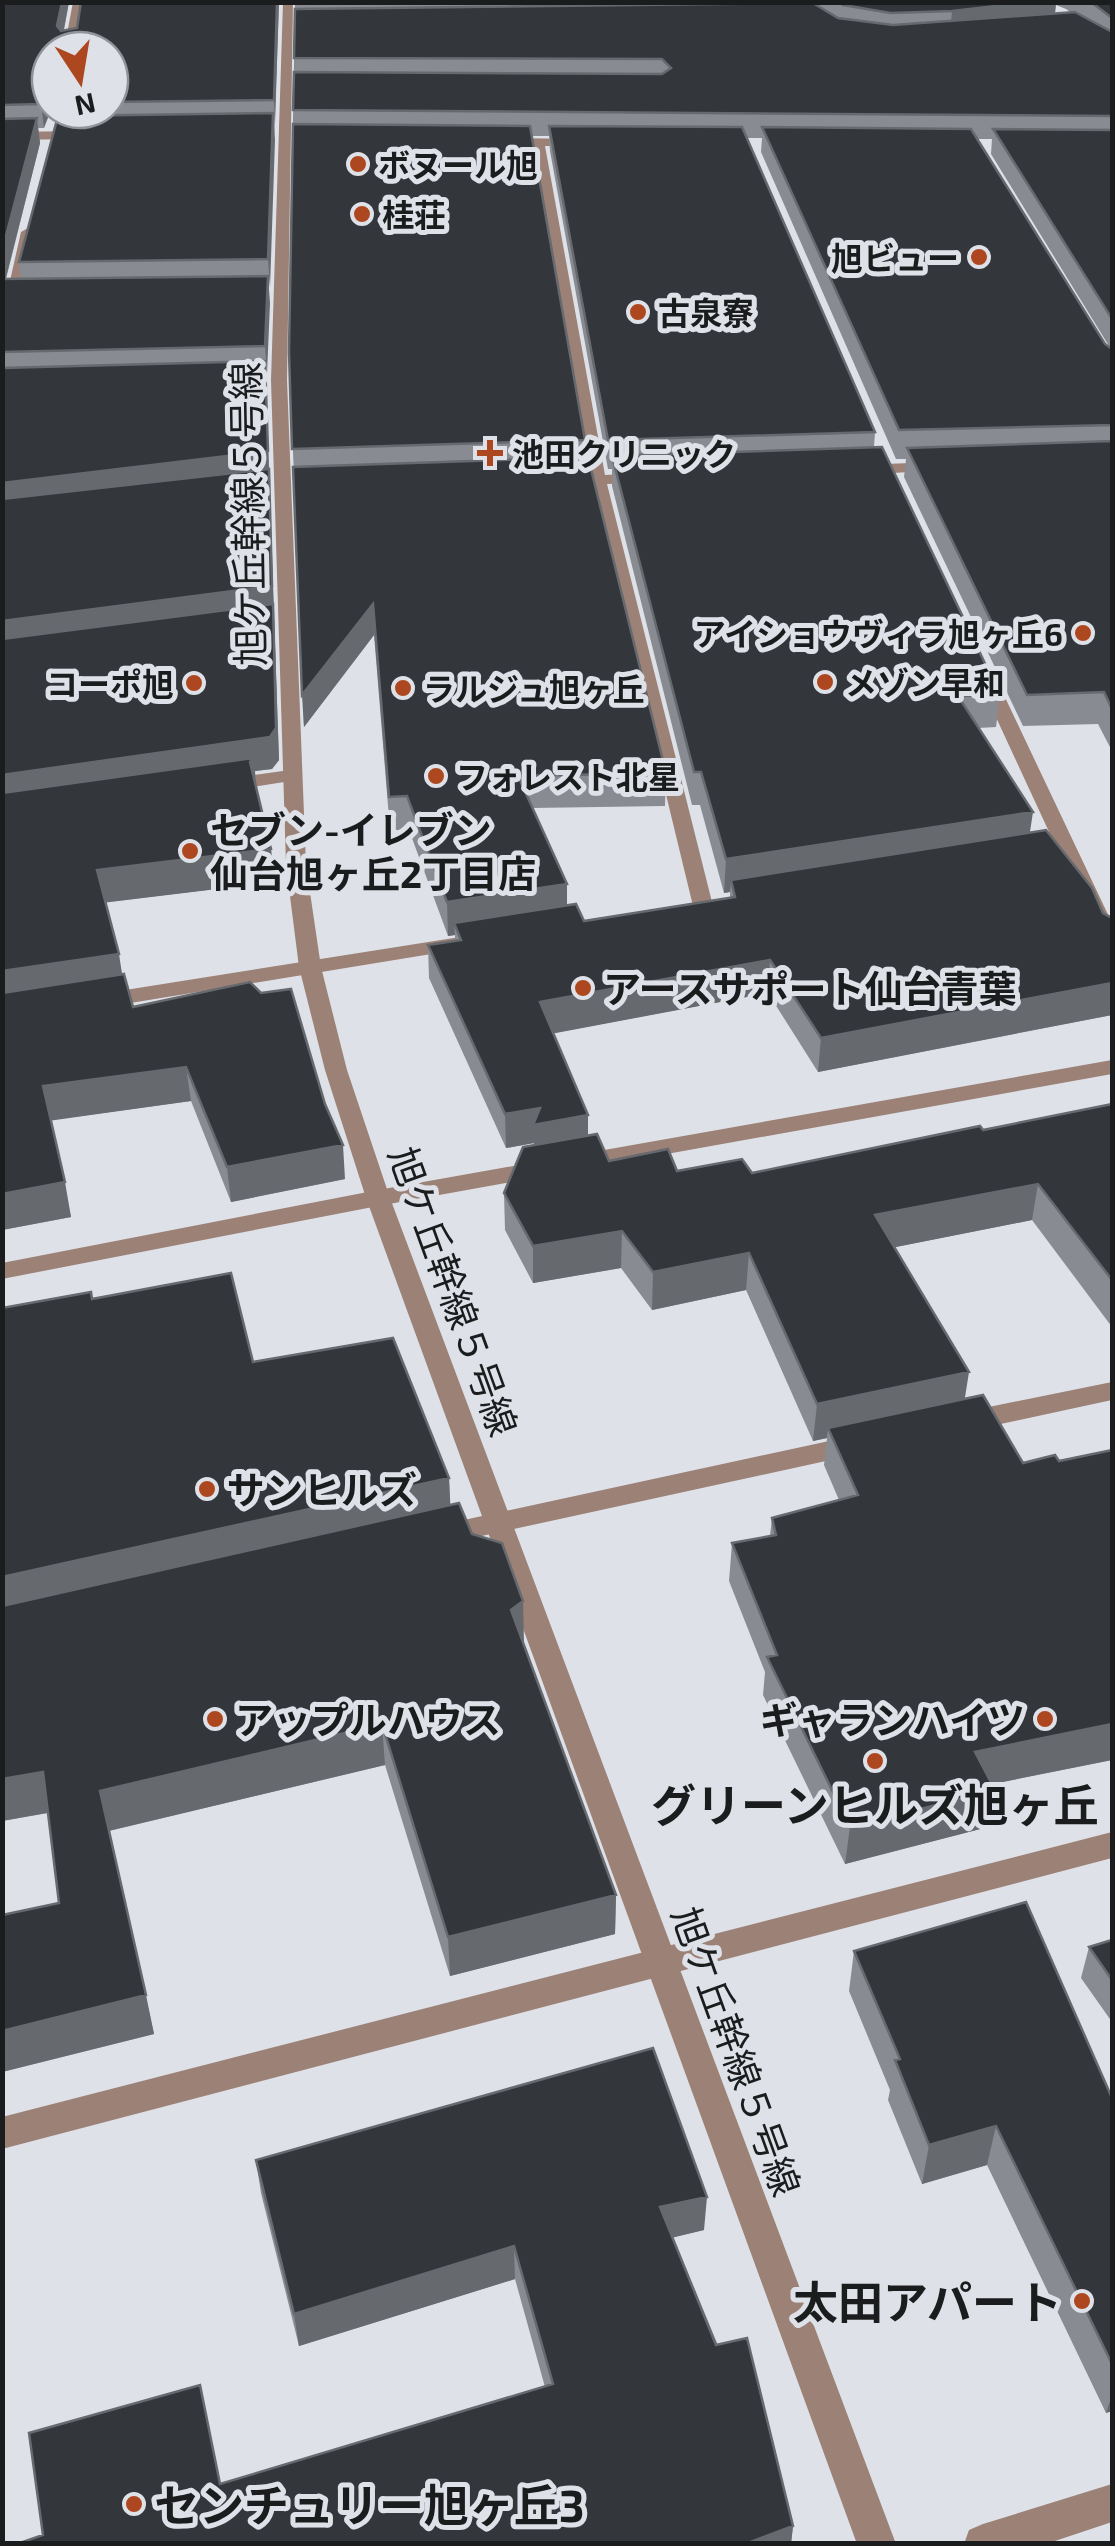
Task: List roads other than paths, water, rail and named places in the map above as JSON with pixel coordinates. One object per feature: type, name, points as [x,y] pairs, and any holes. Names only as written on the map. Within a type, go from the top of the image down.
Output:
[{"type":"street","points":[[73,30],[78,2]]},
{"type":"street","name":"旭ケ丘幹線５号線","points":[[295,17],[296,90],[285,137],[269,380],[279,489],[278,626],[296,865],[310,967],[336,1070],[378,1198],[877,2544]]},
{"type":"street","points":[[2,136],[55,130],[93,135]]},
{"type":"street","points":[[49,154],[55,130]]},
{"type":"street","points":[[480,142],[596,143]]},
{"type":"street","points":[[538,142],[598,480],[703,906]]},
{"type":"street","points":[[30,300],[6,300],[34,209]]},
{"type":"street","points":[[880,450],[896,486]]},
{"type":"street","points":[[830,471],[963,466]]},
{"type":"street","points":[[540,481],[656,478]]},
{"type":"street","points":[[978,659],[1058,851],[1112,944]]},
{"type":"street","points":[[213,787],[290,776]]},
{"type":"street","points":[[79,1004],[486,940]]},
{"type":"street","points":[[2,1271],[378,1198],[1112,1067]]},
{"type":"street","points":[[940,1428],[1112,1391]]},
{"type":"street","points":[[404,1543],[882,1440]]},
{"type":"street","points":[[2,2133],[1112,1845]]},
{"type":"street","points":[[983,2544],[1112,2502]]},
{"type":"place","name":"ボヌール旭","points":[[358,164]]},
{"type":"place","name":"桂荘","points":[[362,214]]},
{"type":"place","name":"旭ビュー","points":[[979,257]]},
{"type":"place","name":"古泉寮","points":[[638,312]]},
{"type":"place","name":"池田クリニック","points":[[490,453]]},
{"type":"place","name":"アイショウヴィラ旭ヶ丘6","points":[[1083,633]]},
{"type":"place","name":"メゾン早和","points":[[825,682]]},
{"type":"place","name":"コーポ旭","points":[[194,683]]},
{"type":"place","name":"ラルジュ旭ヶ丘","points":[[403,688]]},
{"type":"place","name":"フォレスト北星","points":[[436,776]]},
{"type":"place","name":"セブン-イレブン 仙台旭ヶ丘2丁目店","points":[[190,851]]},
{"type":"place","name":"アースサポート仙台青葉","points":[[583,988]]},
{"type":"place","name":"サンヒルズ","points":[[207,1489]]},
{"type":"place","name":"アップルハウス","points":[[215,1719]]},
{"type":"place","name":"ギャランハイツ","points":[[1045,1719]]},
{"type":"place","name":"グリーンヒルズ旭ヶ丘","points":[[875,1761]]},
{"type":"place","name":"太田アパート","points":[[1082,2301]]},
{"type":"place","name":"センチュリー旭ヶ丘3","points":[[134,2504]]}]
